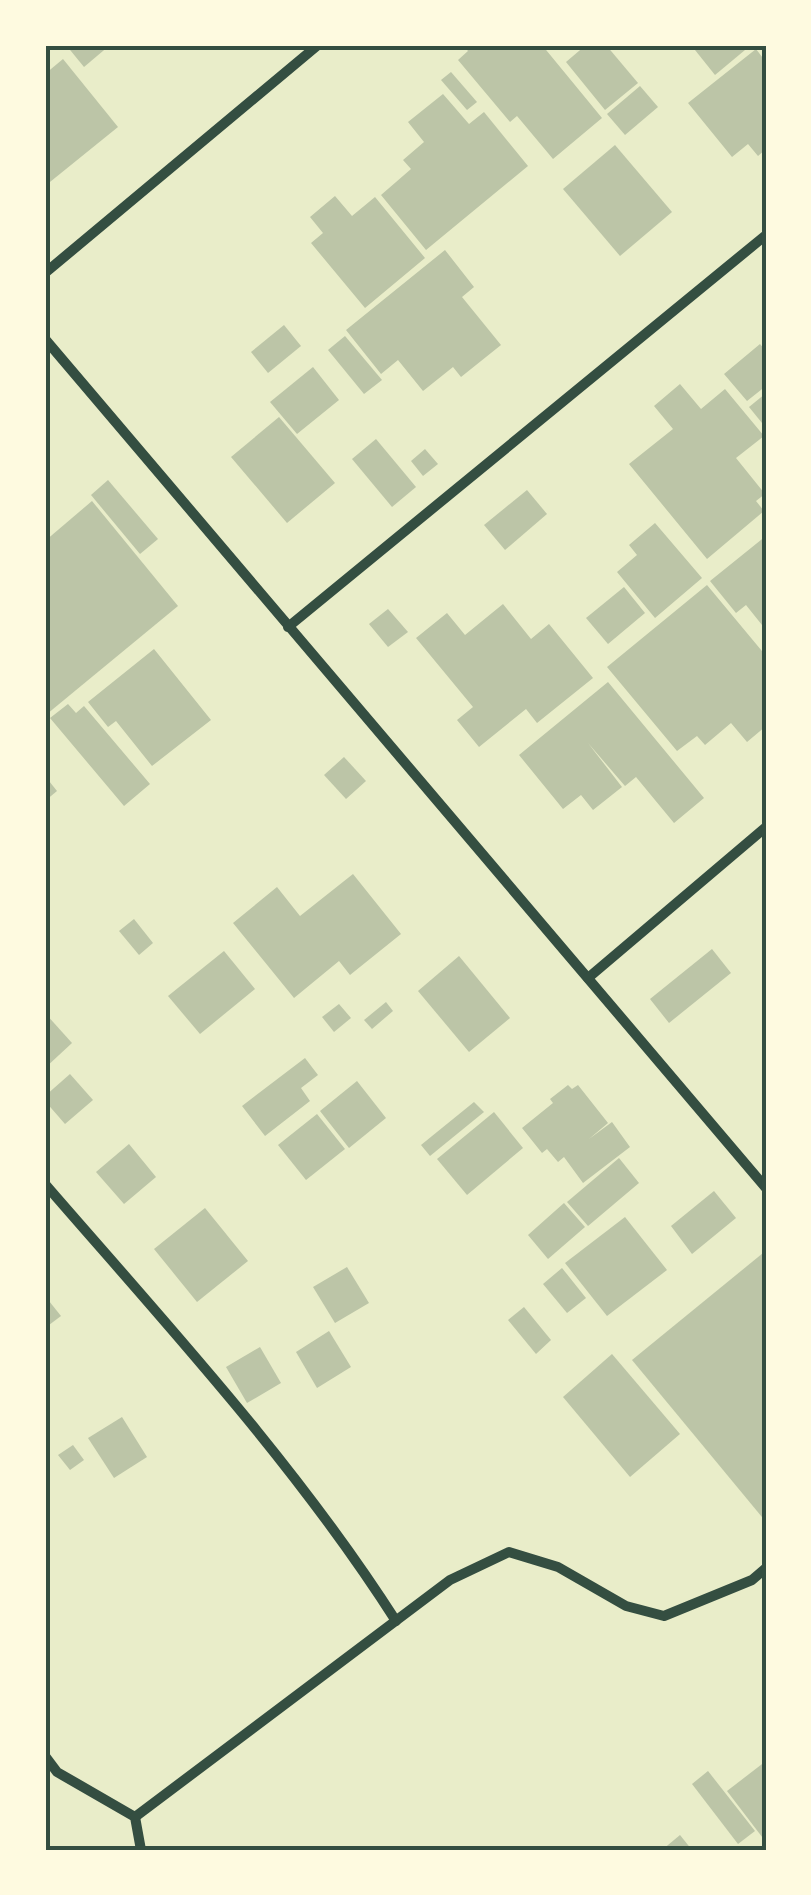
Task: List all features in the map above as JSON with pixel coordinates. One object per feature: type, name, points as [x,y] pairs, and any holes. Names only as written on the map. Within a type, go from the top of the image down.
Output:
[{"type":"street","points":[[45,273],[318,45]]},
{"type":"street","points":[[288,627],[766,235]]},
{"type":"street","points":[[45,339],[766,1188]]},
{"type":"street","points":[[588,978],[766,827]]},
{"type":"street","points":[[45,1184],[227,1393],[355,1557],[396,1621]]},
{"type":"street","points":[[134,1817],[450,1580],[510,1552],[558,1567],[626,1606],[664,1616],[752,1580],[766,1568]]},
{"type":"street","points":[[45,1756],[57,1772],[134,1817],[141,1850]]},
{"type":"building","points":[[66,45],[110,45],[84,67]]},
{"type":"building","points":[[463,45],[542,45],[602,118],[553,159],[517,116],[510,122],[458,60],[468,51]]},
{"type":"building","points":[[586,45],[606,45],[638,83],[605,110],[566,62]]},
{"type":"building","points":[[691,45],[751,45],[715,75]]},
{"type":"building","points":[[756,49],[766,62],[766,149],[758,156],[748,144],[732,157],[688,103]]},
{"type":"building","points":[[63,59],[118,127],[45,186],[45,74]]},
{"type":"building","points":[[451,72],[477,102],[467,110],[441,80]]},
{"type":"building","points":[[640,86],[658,107],[625,135],[607,114]]},
{"type":"building","points":[[443,94],[469,124],[484,112],[528,166],[426,250],[381,195],[411,169],[403,160],[424,142],[408,122]]},
{"type":"building","points":[[615,145],[672,212],[620,256],[563,189]]},
{"type":"building","points":[[335,196],[352,216],[375,197],[425,258],[365,308],[311,243],[323,233],[310,217]]},
{"type":"building","points":[[445,250],[474,287],[462,297],[501,345],[461,377],[453,367],[423,391],[398,360],[381,374],[346,330]]},
{"type":"building","points":[[284,325],[301,346],[268,373],[251,352]]},
{"type":"building","points":[[345,336],[382,380],[364,394],[328,350]]},
{"type":"building","points":[[760,344],[766,351],[766,366],[762,369],[766,386],[747,401],[724,374]]},
{"type":"building","points":[[313,367],[339,400],[297,434],[270,402]]},
{"type":"building","points":[[680,384],[701,409],[725,389],[764,436],[736,458],[765,494],[756,501],[764,511],[707,559],[629,464],[673,429],[654,406]]},
{"type":"building","points":[[766,393],[766,428],[749,407]]},
{"type":"building","points":[[279,417],[335,483],[287,523],[231,457]]},
{"type":"building","points":[[376,439],[416,487],[392,507],[352,459]]},
{"type":"building","points":[[425,449],[438,464],[423,476],[411,461]]},
{"type":"building","points":[[108,480],[158,539],[140,554],[91,495]]},
{"type":"building","points":[[527,490],[547,514],[505,550],[484,525]]},
{"type":"building","points":[[92,501],[178,606],[47,714],[45,541]]},
{"type":"building","points":[[655,523],[702,578],[655,618],[617,572],[637,555],[629,545]]},
{"type":"building","points":[[766,536],[766,630],[746,605],[736,613],[710,581]]},
{"type":"building","points":[[707,585],[766,656],[766,726],[747,742],[731,723],[705,745],[697,736],[677,751],[607,667]]},
{"type":"building","points":[[624,587],[645,613],[608,644],[586,618]]},
{"type":"building","points":[[503,604],[531,639],[549,624],[593,678],[537,723],[526,709],[479,747],[457,720],[473,707],[416,638],[447,613],[465,635]]},
{"type":"building","points":[[388,609],[408,632],[388,647],[369,624]]},
{"type":"building","points":[[154,649],[211,720],[152,766],[116,721],[108,727],[88,702]]},
{"type":"building","points":[[608,682],[704,798],[674,823],[636,777],[625,786],[588,743],[622,787],[593,810],[581,795],[563,809],[519,755]]},
{"type":"building","points":[[68,704],[76,713],[84,706],[150,784],[124,806],[50,718]]},
{"type":"building","points":[[344,757],[366,781],[346,799],[324,775]]},
{"type":"building","points":[[45,776],[57,791],[45,801]]},
{"type":"building","points":[[353,874],[401,934],[350,975],[339,961],[294,998],[233,923],[277,887],[300,916]]},
{"type":"building","points":[[134,919],[153,943],[139,955],[119,931]]},
{"type":"building","points":[[712,949],[731,973],[669,1023],[650,999]]},
{"type":"building","points":[[224,951],[255,989],[200,1034],[168,996]]},
{"type":"building","points":[[459,956],[510,1018],[469,1052],[418,991]]},
{"type":"building","points":[[386,1002],[393,1011],[372,1029],[364,1020]]},
{"type":"building","points":[[339,1004],[351,1018],[334,1032],[322,1017]]},
{"type":"building","points":[[45,1013],[72,1043],[45,1068]]},
{"type":"building","points":[[305,1058],[318,1075],[301,1088],[310,1101],[265,1136],[242,1106]]},
{"type":"building","points":[[70,1074],[93,1100],[65,1124],[45,1096]]},
{"type":"building","points":[[357,1081],[386,1118],[349,1148],[320,1111]]},
{"type":"building","points":[[568,1085],[572,1089],[578,1085],[608,1123],[589,1139],[612,1122],[630,1147],[583,1183],[564,1157],[558,1162],[547,1149],[542,1153],[522,1128]]},
{"type":"building","points":[[474,1102],[484,1112],[430,1156],[421,1145]]},
{"type":"building","points":[[494,1112],[523,1148],[467,1195],[437,1159]]},
{"type":"building","points":[[317,1114],[345,1149],[306,1180],[278,1145]]},
{"type":"building","points":[[129,1144],[156,1177],[124,1204],[96,1172]]},
{"type":"building","points":[[619,1158],[639,1183],[588,1226],[567,1202]]},
{"type":"building","points":[[714,1191],[736,1218],[692,1254],[671,1226]]},
{"type":"building","points":[[564,1203],[585,1227],[548,1259],[528,1235]]},
{"type":"building","points":[[205,1208],[248,1261],[197,1302],[154,1249]]},
{"type":"building","points":[[625,1217],[667,1270],[607,1316],[565,1263]]},
{"type":"building","points":[[763,1253],[766,1257],[766,1522],[632,1360]]},
{"type":"building","points":[[347,1267],[369,1303],[335,1323],[313,1287]]},
{"type":"building","points":[[562,1268],[586,1298],[567,1313],[543,1284]]},
{"type":"building","points":[[45,1296],[61,1316],[45,1328]]},
{"type":"building","points":[[524,1307],[551,1340],[536,1354],[508,1320]]},
{"type":"building","points":[[329,1331],[351,1367],[317,1388],[296,1352]]},
{"type":"building","points":[[260,1347],[281,1383],[247,1403],[226,1367]]},
{"type":"building","points":[[612,1354],[680,1434],[630,1477],[563,1397]]},
{"type":"building","points":[[122,1417],[147,1457],[114,1478],[88,1438]]},
{"type":"building","points":[[73,1445],[84,1460],[70,1470],[58,1455]]},
{"type":"building","points":[[766,1761],[766,1842],[727,1791]]},
{"type":"building","points":[[708,1771],[755,1831],[738,1844],[692,1784]]},
{"type":"building","points":[[680,1835],[692,1850],[662,1850]]}]
